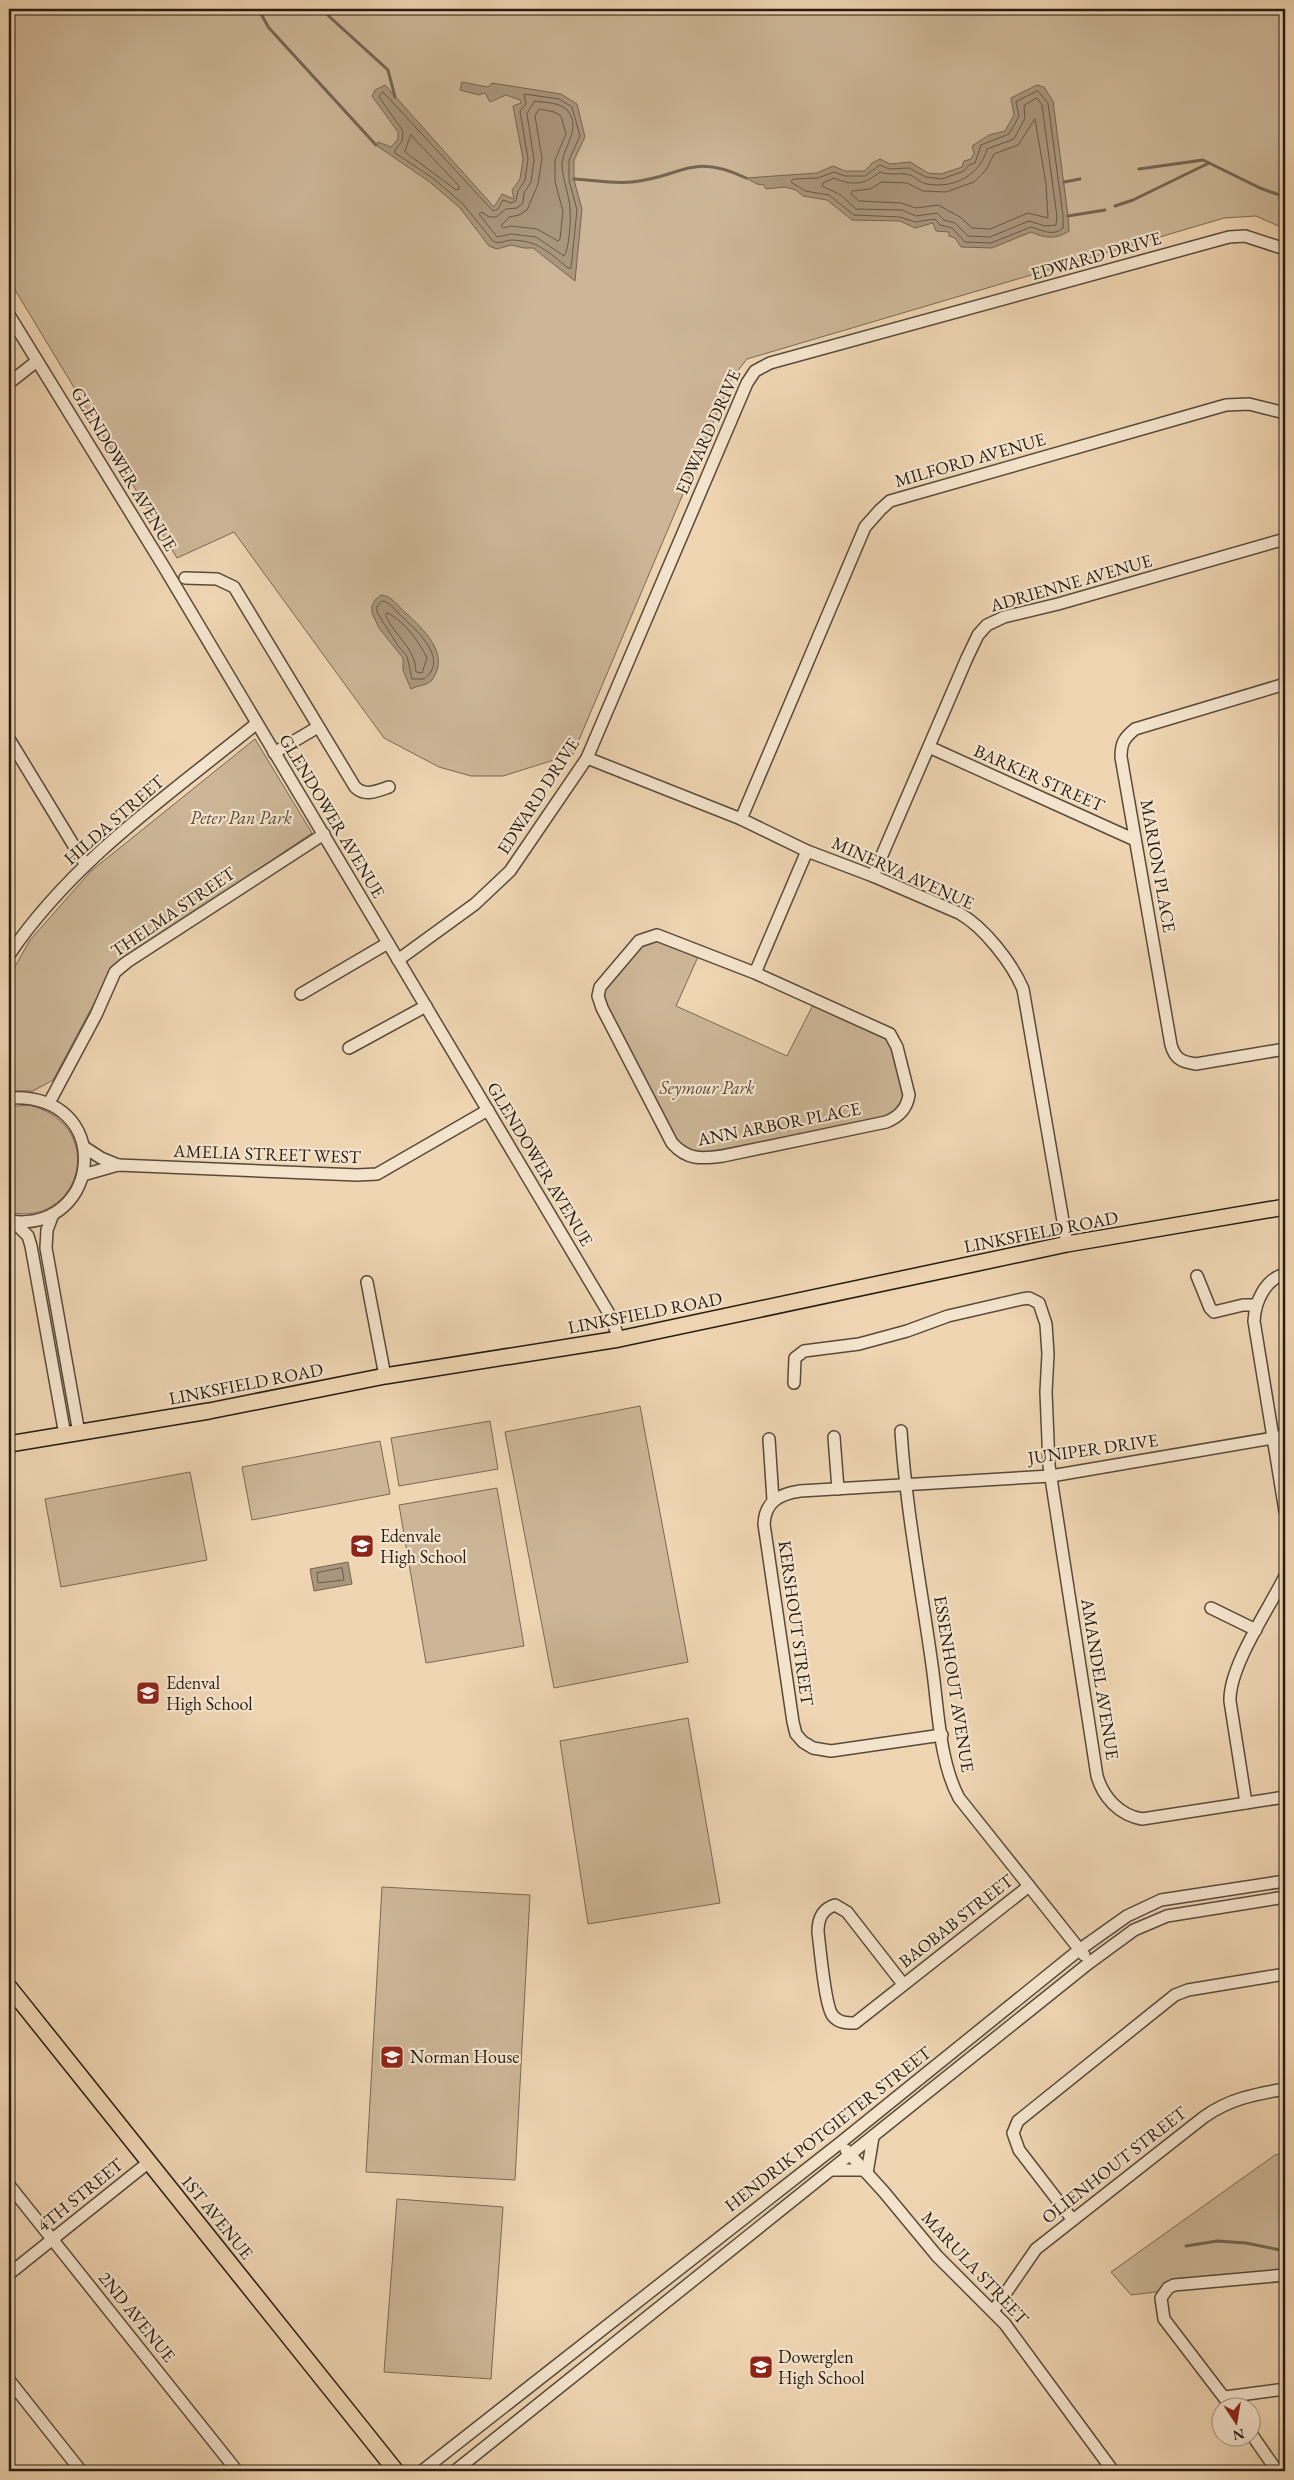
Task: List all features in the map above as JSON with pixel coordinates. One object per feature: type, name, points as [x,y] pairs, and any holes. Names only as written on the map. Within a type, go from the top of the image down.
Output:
[{"type":"main road","name":"LINKSFIELD ROAD","points":[[9,1444],[385,1376],[619,1339],[1067,1244],[1285,1207]]},
{"type":"main road","name":"1ST AVENUE","points":[[9,1987],[396,2471]]},
{"type":"street","name":"EDWARD DRIVE","points":[[398,960],[475,904],[510,871],[587,758],[747,383],[756,370],[770,363],[1228,237],[1254,238],[1285,249]]},
{"type":"street","name":"GLENDOWER AVENUE","points":[[9,315],[159,559],[256,724],[324,834],[611,1318],[619,1339]]},
{"type":"street","points":[[9,383],[37,361]]},
{"type":"street","name":"MILFORD AVENUE","points":[[741,819],[865,527],[890,501],[1226,405],[1249,404],[1285,413]]},
{"type":"street","name":"ADRIENNE AVENUE","points":[[873,876],[978,635],[987,625],[1004,617],[1058,604],[1285,539]]},
{"type":"street","points":[[185,578],[217,579],[234,587],[358,790],[370,793],[388,787]]},
{"type":"street","name":"MARION PLACE","points":[[1285,684],[1134,729],[1121,744],[1121,757],[1135,840],[1174,1055],[1184,1062],[1196,1064],[1285,1049]]},
{"type":"street","name":"HILDA STREET","points":[[9,955],[24,932],[85,864],[256,724]]},
{"type":"street","points":[[274,753],[318,727]]},
{"type":"street","points":[[9,739],[85,864]]},
{"type":"street","name":"BARKER STREET","points":[[929,747],[1135,840]]},
{"type":"street","name":"MINERVA AVENUE","points":[[587,758],[741,819],[807,851],[873,876],[967,917],[1016,973],[1023,989],[1067,1244]]},
{"type":"street","name":"THELMA STREET","points":[[49,1103],[115,972],[127,962],[324,834]]},
{"type":"street","points":[[755,973],[807,851]]},
{"type":"street","name":"ANN ARBOR PLACE","points":[[657,935],[755,973],[890,1034],[897,1047],[909,1095],[908,1103],[900,1113],[886,1122],[723,1156],[700,1159],[681,1152],[672,1143],[602,1008],[598,996],[600,987],[639,942],[657,935]]},
{"type":"street","points":[[301,994],[388,943]]},
{"type":"street","points":[[349,1048],[426,1006]]},
{"type":"street","points":[[9,1098],[29,1097],[49,1103],[64,1112],[76,1126],[84,1146],[83,1175],[72,1197],[53,1214],[30,1222],[11,1221]]},
{"type":"street","name":"AMELIA STREET WEST","points":[[83,1175],[118,1165],[371,1175],[384,1171],[488,1110]]},
{"type":"street","name":"AMELIA STREET WEST","points":[[84,1146],[101,1158],[118,1165]]},
{"type":"street","points":[[53,1214],[47,1230],[46,1243],[59,1323],[72,1434]]},
{"type":"street","points":[[11,1221],[28,1236],[31,1246],[45,1326],[72,1434]]},
{"type":"street","points":[[1285,1274],[1271,1282],[1256,1305],[1254,1321],[1285,1510]]},
{"type":"street","points":[[1197,1276],[1210,1308],[1214,1312],[1243,1305],[1256,1305]]},
{"type":"street","points":[[367,1282],[385,1376]]},
{"type":"street","name":"AMANDEL AVENUE","points":[[794,1383],[796,1358],[804,1351],[859,1344],[907,1331],[948,1316],[1029,1298],[1038,1303],[1045,1318],[1048,1354],[1046,1379],[1051,1476],[1097,1776],[1103,1793],[1124,1812],[1142,1819],[1285,1797]]},
{"type":"street","points":[[45,1326],[59,1323]]},
{"type":"street","name":"ESSENHOUT AVENUE","points":[[901,1430],[905,1486],[949,1775],[959,1798],[1089,1962]]},
{"type":"street","name":"JUNIPER DRIVE","points":[[905,1486],[1051,1476],[1285,1436]]},
{"type":"street","points":[[834,1437],[838,1488]]},
{"type":"street","points":[[768,1439],[773,1500],[792,1492],[838,1488],[905,1486]]},
{"type":"street","name":"KERSHOUT STREET","points":[[773,1500],[766,1510],[764,1524],[787,1690],[796,1734],[803,1742],[813,1748],[831,1751],[942,1735]]},
{"type":"street","points":[[1246,1803],[1230,1688],[1256,1630],[1285,1576]]},
{"type":"street","points":[[1210,1608],[1256,1630]]},
{"type":"street","name":"HENDRIK POTGIETER STREET","points":[[422,2471],[840,2143],[1079,1950],[1126,1916],[1161,1900],[1285,1881]]},
{"type":"street","name":"BAOBAB STREET","points":[[903,1984],[847,1912],[835,1905],[823,1912],[818,1921],[818,1932],[831,2014],[846,2024],[855,2023],[1029,1886]]},
{"type":"street","name":"HENDRIK POTGIETER STREET","points":[[455,2471],[1089,1962],[1134,1930],[1167,1916],[1285,1897]]},
{"type":"street","points":[[1072,2219],[1019,2150],[1014,2133],[1018,2121],[1175,1995],[1188,1990],[1285,1974]]},
{"type":"street","name":"OLIENHOUT STREET","points":[[994,2310],[1032,2254],[1072,2219],[1216,2108],[1239,2098],[1285,2089]]},
{"type":"street","points":[[832,2170],[866,2172],[873,2137]]},
{"type":"street","name":"MARULA STREET","points":[[840,2143],[937,2256],[994,2310],[1113,2471]]},
{"type":"street","name":"4TH STREET","points":[[9,2274],[149,2162]]},
{"type":"street","name":"2ND AVENUE","points":[[9,2185],[237,2471]]},
{"type":"street","points":[[1285,2274],[1174,2286],[1168,2288],[1161,2298],[1164,2319],[1225,2397],[1285,2389]]},
{"type":"street","points":[[542,2377],[555,2390]]},
{"type":"street","points":[[9,2380],[81,2471]]},
{"type":"street","points":[[1261,2448],[1277,2471]]},
{"type":"green space","points":[[9,9],[1285,9],[1285,229],[1256,216],[1224,218],[747,359],[732,378],[573,754],[503,776],[471,776],[439,767],[384,738],[234,532],[177,558],[9,280]]},
{"type":"green space","name":"Peter Pan Park","points":[[255,739],[312,833],[113,968],[53,1080],[33,1091],[9,1091],[9,977],[30,940],[91,871]]},
{"type":"green space","name":"Seymour Park","points":[[660,932],[701,950],[676,1006],[787,1056],[813,1005],[887,1036],[895,1057],[904,1102],[891,1117],[691,1155],[665,1143],[597,1008],[602,977],[637,937]]},
{"type":"green space","points":[[29,1105],[55,1116],[70,1133],[77,1153],[76,1173],[68,1191],[53,1205],[33,1213],[9,1212],[9,1107]]},
{"type":"green space","points":[[640,1406],[688,1662],[554,1688],[505,1432]]},
{"type":"green space","points":[[490,1421],[498,1469],[399,1486],[391,1438]]},
{"type":"green space","points":[[380,1441],[390,1494],[252,1520],[242,1467]]},
{"type":"green space","points":[[190,1472],[207,1560],[61,1587],[45,1499]]},
{"type":"green space","points":[[497,1488],[524,1646],[426,1663],[399,1505]]},
{"type":"green space","points":[[688,1718],[720,1903],[588,1924],[560,1741]]},
{"type":"green space","points":[[382,1887],[530,1895],[515,2180],[366,2172]]},
{"type":"green space","points":[[1285,2153],[1285,2276],[1131,2295],[1111,2272],[1275,2155]]},
{"type":"green space","points":[[397,2199],[503,2207],[491,2379],[384,2372]]},
{"type":"water","points":[[462,82],[488,87],[492,83],[561,94],[577,104],[585,137],[574,160],[574,180],[582,209],[575,281],[533,248],[511,245],[497,249],[489,246],[460,208],[431,183],[376,145],[378,142],[391,147],[398,139],[398,132],[372,96],[375,90],[385,85],[494,207],[502,194],[514,199],[512,190],[520,179],[523,159],[513,106],[521,103],[520,100],[506,95],[490,102],[485,93],[479,95],[460,90]]},
{"type":"water","points":[[1037,85],[1044,87],[1053,101],[1069,231],[1059,236],[1045,237],[1031,232],[992,248],[961,247],[955,238],[949,236],[949,232],[936,231],[933,223],[915,228],[900,221],[852,220],[827,200],[803,196],[796,190],[785,187],[766,189],[764,185],[757,184],[746,178],[817,173],[833,166],[845,171],[865,171],[872,163],[880,159],[890,164],[910,162],[928,173],[941,174],[962,167],[964,161],[971,159],[974,153],[972,146],[989,135],[1005,131],[1014,115],[1011,98]]},
{"type":"water","points":[[381,595],[395,602],[427,634],[437,652],[437,670],[432,680],[428,683],[411,689],[403,670],[403,658],[379,628],[372,613],[372,606],[375,600]]},
{"type":"water","points":[[348,1562],[352,1584],[314,1591],[310,1569]]},
{"type":"waterway","points":[[258,9],[269,28],[376,145]]},
{"type":"waterway","points":[[321,9],[388,70],[395,97]]},
{"type":"waterway","points":[[1139,169],[1203,160],[1260,188],[1285,197]]},
{"type":"waterway","points":[[1115,206],[1133,200],[1209,163]]},
{"type":"waterway","points":[[574,179],[632,182],[663,176],[687,168],[699,167],[712,167],[746,178]]},
{"type":"waterway","points":[[1064,182],[1080,179]]},
{"type":"waterway","points":[[1068,216],[1105,210]]},
{"type":"waterway","points":[[1186,2246],[1217,2241],[1246,2243],[1285,2251]]},
{"type":"place","name":"Edenvale High School","points":[[362,1546]]},
{"type":"place","name":"Edenval High School","points":[[148,1693]]},
{"type":"place","name":"Norman House","points":[[392,2057]]},
{"type":"place","name":"Dowerglen High School","points":[[761,2367]]}]
